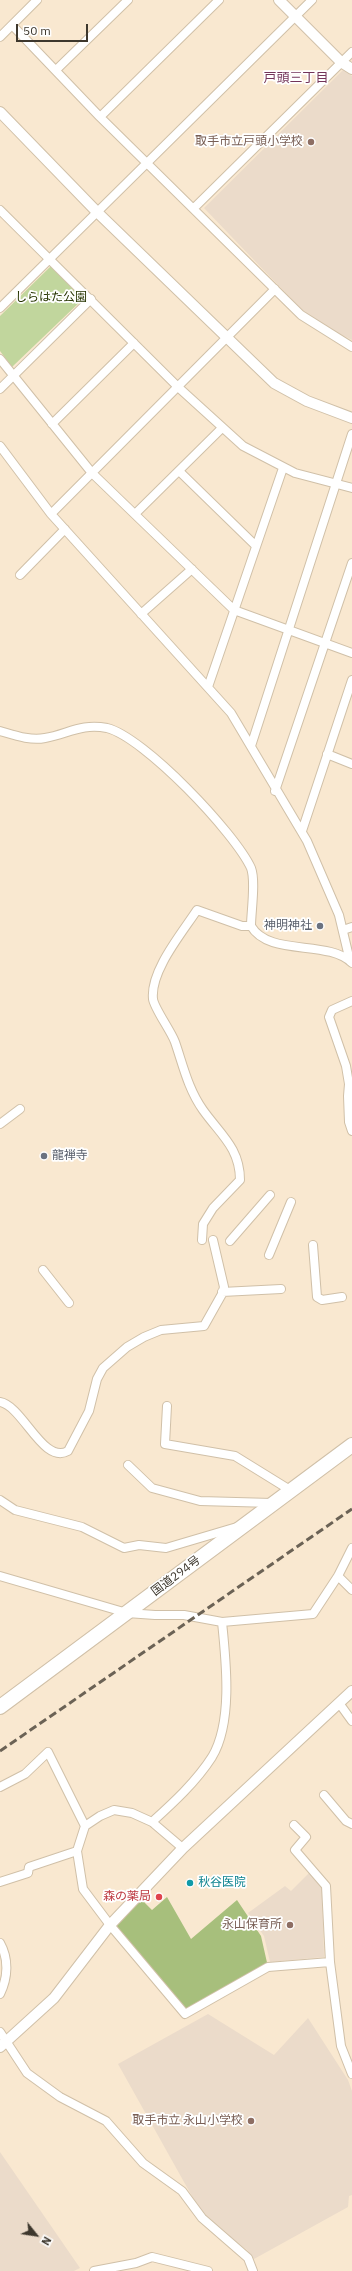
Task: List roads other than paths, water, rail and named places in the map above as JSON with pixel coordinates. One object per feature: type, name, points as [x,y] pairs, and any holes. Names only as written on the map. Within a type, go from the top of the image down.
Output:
[{"type":"highway","name":"国道294号","points":[[0,1707],[272,1503],[352,1445]]},
{"type":"street","points":[[0,37],[37,0]]},
{"type":"street","points":[[56,70],[128,0]]},
{"type":"street","points":[[100,117],[220,0]]},
{"type":"street","points":[[279,0],[341,62],[352,69]]},
{"type":"street","points":[[0,308],[312,0]]},
{"type":"street","points":[[12,25],[100,117],[301,315],[352,347]]},
{"type":"street","points":[[194,208],[352,52]]},
{"type":"street","points":[[0,112],[97,212],[274,383],[307,401],[352,418]]},
{"type":"street","points":[[2,215],[50,258],[91,298],[178,387],[243,446],[295,473],[352,488]]},
{"type":"street","points":[[50,514],[275,289]]},
{"type":"street","points":[[0,389],[91,298]]},
{"type":"street","points":[[52,424],[134,343]]},
{"type":"street","points":[[0,359],[92,473],[234,610],[352,653]]},
{"type":"street","points":[[135,514],[222,428]]},
{"type":"street","points":[[251,746],[290,630],[352,434]]},
{"type":"street","points":[[0,446],[50,514],[230,712],[251,746],[275,791],[302,831],[339,915],[351,962]]},
{"type":"street","points":[[208,687],[255,545],[283,468]]},
{"type":"street","points":[[179,471],[255,545]]},
{"type":"street","points":[[20,575],[64,529]]},
{"type":"street","points":[[275,791],[352,563]]},
{"type":"street","points":[[141,614],[192,569]]},
{"type":"street","points":[[302,831],[352,680]]},
{"type":"street","points":[[343,705],[352,708]]},
{"type":"street","points":[[0,731],[36,739],[57,735],[81,727],[92,726],[108,729],[123,735],[153,756],[227,833],[246,860],[252,870],[251,926],[261,938],[328,952],[351,962]]},
{"type":"street","points":[[327,754],[352,764]]},
{"type":"street","points":[[202,1240],[203,1224],[213,1208],[240,1180],[240,1170],[233,1148],[192,1094],[172,1032],[153,1000],[154,987],[171,948],[196,910],[242,926],[251,926]]},
{"type":"street","points":[[343,930],[352,927]]},
{"type":"street","points":[[352,1001],[332,1010],[329,1017],[346,1066],[349,1084],[349,1122],[352,1131]]},
{"type":"street","points":[[0,1124],[20,1109]]},
{"type":"street","points":[[230,1241],[270,1195]]},
{"type":"street","points":[[269,1255],[291,1202]]},
{"type":"street","points":[[0,1402],[12,1407],[24,1418],[30,1431],[44,1445],[52,1450],[64,1453],[68,1451],[89,1411],[97,1379],[103,1368],[127,1347],[144,1337],[161,1330],[204,1326],[222,1292],[223,1277],[213,1240]]},
{"type":"street","points":[[313,1246],[317,1297],[322,1300],[342,1297]]},
{"type":"street","points":[[43,1270],[69,1304]]},
{"type":"street","points":[[222,1292],[282,1290]]},
{"type":"street","points":[[167,1406],[165,1444],[235,1456],[290,1490]]},
{"type":"street","points":[[128,1465],[152,1488],[200,1501],[272,1503]]},
{"type":"street","points":[[0,1500],[15,1510],[82,1527],[124,1548],[139,1545],[166,1548],[242,1526]]},
{"type":"street","points":[[0,1576],[127,1612],[155,1616],[184,1615],[222,1622],[313,1614],[338,1576],[352,1548]]},
{"type":"street","points":[[338,1576],[352,1590]]},
{"type":"street","points":[[152,1822],[181,1795],[212,1757],[224,1725],[227,1666],[222,1622]]},
{"type":"street","points":[[4,2044],[54,1998],[110,1925],[183,1848],[352,1691]]},
{"type":"street","points":[[339,1703],[352,1721]]},
{"type":"street","points":[[0,1787],[25,1774],[48,1752],[84,1826]]},
{"type":"street","points":[[324,1795],[346,1821],[352,1824]]},
{"type":"street","points":[[179,1845],[152,1822],[132,1813],[114,1810],[100,1816],[84,1826],[77,1850],[83,1889],[110,1925],[186,2014],[268,1967],[330,1962]]},
{"type":"street","points":[[294,1825],[306,1837],[295,1850],[326,1886],[330,1962],[341,2046],[352,2074]]},
{"type":"street","points":[[0,1882],[28,1873],[29,1867],[77,1850]]},
{"type":"street","points":[[0,1943],[7,1966],[0,1994]]},
{"type":"street","points":[[0,2032],[4,2044],[27,2073],[60,2097],[106,2121],[143,2163],[182,2191],[202,2218],[248,2258],[253,2271]]},
{"type":"street","points":[[94,2271],[136,2264],[152,2257],[208,2271]]},
{"type":"railway","points":[[0,1751],[352,1509]]},
{"type":"place","name":"取手市立戸頭小学校","points":[[311,142]]},
{"type":"place","name":"神明神社","points":[[320,926]]},
{"type":"place","name":"龍禅寺","points":[[44,1156]]},
{"type":"place","name":"秋谷医院","points":[[190,1883]]},
{"type":"place","name":"森の薬局","points":[[159,1897]]},
{"type":"place","name":"永山保育所","points":[[290,1925]]},
{"type":"place","name":"取手市立 永山小学校","points":[[251,2121]]},
{"type":"district","name":"戸頭三丁目","points":[[296,78]]},
{"type":"park label","name":"しらはた公園","points":[[51,298]]}]
